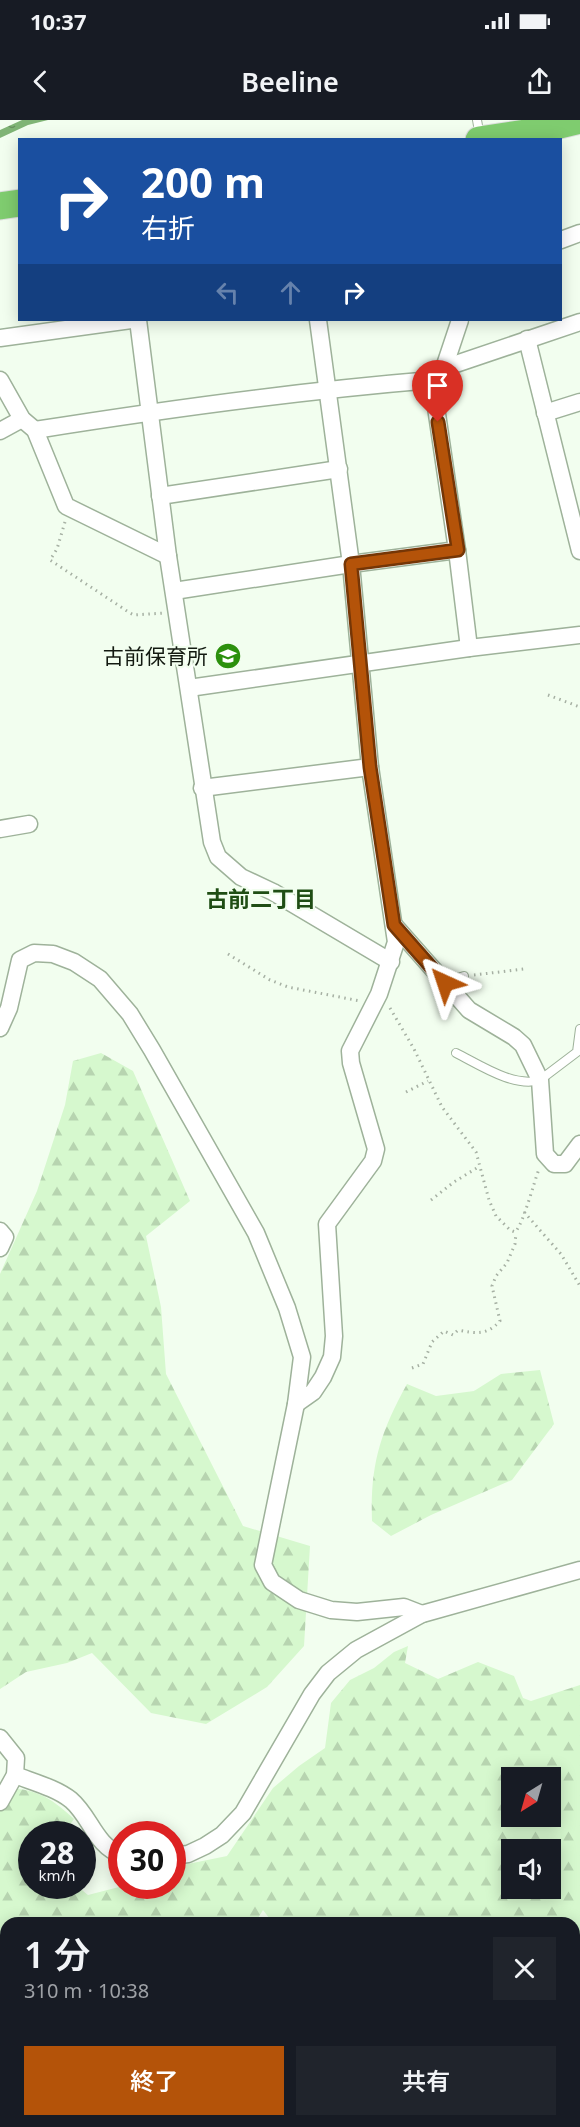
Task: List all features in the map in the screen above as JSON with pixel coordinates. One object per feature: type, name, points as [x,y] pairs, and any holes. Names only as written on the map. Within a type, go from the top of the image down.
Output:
[{"type":"highway","points":[[488,138],[526,133],[580,120]]},
{"type":"highway","points":[[562,140],[580,137]]},
{"type":"highway","points":[[0,206],[18,203]]},
{"type":"highway","points":[[0,220],[18,218]]},
{"type":"street","points":[[562,240],[580,234]]},
{"type":"street","points":[[0,338],[124,321]]},
{"type":"street","points":[[138,321],[168,556],[212,842],[218,857],[241,877],[273,892],[391,962]]},
{"type":"street","points":[[296,1404],[313,1392],[332,1357],[334,1336],[327,1224],[373,1161],[376,1149],[351,1063],[350,1051],[358,1030],[377,997],[391,962],[396,942],[370,767],[351,564],[318,321]]},
{"type":"street","points":[[460,321],[438,374],[469,648]]},
{"type":"street","points":[[36,430],[149,412],[438,374],[527,339],[580,322]]},
{"type":"street","points":[[527,339],[580,551]]},
{"type":"street","points":[[0,380],[22,419],[36,430],[66,506],[168,556]]},
{"type":"street","points":[[545,413],[580,402]]},
{"type":"street","points":[[0,431],[22,419]]},
{"type":"street","points":[[160,496],[339,469]]},
{"type":"street","points":[[174,591],[458,550]]},
{"type":"street","points":[[189,688],[469,648],[580,635]]},
{"type":"street","points":[[202,788],[370,767]]},
{"type":"street","points":[[0,829],[29,824]]},
{"type":"street","points":[[394,925],[470,1010],[514,1036],[523,1045],[540,1080],[547,1156],[554,1164],[566,1164],[580,1144]]},
{"type":"street","points":[[0,1028],[9,1008],[21,960],[34,953],[53,954],[74,962],[100,979],[130,1014],[256,1233],[287,1308],[302,1357],[296,1404],[263,1565],[272,1582],[298,1600],[331,1610],[357,1612],[404,1607],[422,1614]]},
{"type":"street","points":[[0,1231],[5,1237],[0,1248]]},
{"type":"street","points":[[186,1854],[222,1835],[243,1813],[300,1713],[328,1673],[356,1650],[422,1614],[580,1570]]},
{"type":"street","points":[[0,1738],[16,1758],[15,1775],[0,1802]]},
{"type":"street","points":[[15,1775],[70,1799],[83,1812],[108,1849]]},
{"type":"lane","points":[[477,120],[480,138]]},
{"type":"lane","points":[[443,982],[464,976]]},
{"type":"lane","points":[[456,1053],[519,1083],[540,1080],[577,1052],[580,1029]]},
{"type":"path","points":[[66,506],[64,528],[57,549],[50,560],[134,615],[177,613]]},
{"type":"path","points":[[548,695],[580,707]]},
{"type":"path","points":[[228,954],[270,980],[288,987],[377,997],[414,1048],[442,1107],[477,1152],[489,1200],[496,1216],[510,1230],[516,1231]]},
{"type":"path","points":[[464,976],[524,969]]},
{"type":"path","points":[[406,1092],[429,1080]]},
{"type":"path","points":[[412,1368],[423,1364],[432,1342],[444,1331],[453,1335],[458,1330],[481,1334],[491,1330],[500,1321],[492,1286],[496,1276],[507,1263],[539,1167],[547,1156]]},
{"type":"path","points":[[431,1200],[453,1182],[480,1166]]},
{"type":"path","points":[[524,1212],[561,1254],[580,1286]]},
{"type":"green space","points":[[101,1053],[133,1071],[190,1201],[146,1236],[161,1307],[166,1374],[243,1526],[310,1546],[304,1646],[267,1687],[206,1724],[151,1713],[92,1653],[67,1663],[26,1672],[0,1689],[0,1274],[37,1191],[65,1105],[73,1061]]},
{"type":"green space","points":[[540,1370],[554,1424],[512,1480],[431,1515],[391,1536],[372,1521],[373,1483],[379,1450],[390,1418],[407,1384],[436,1396],[474,1391],[501,1374]]},
{"type":"green space","points":[[408,1646],[405,1663],[438,1679],[478,1662],[514,1676],[523,1698],[531,1701],[580,1685],[580,1917],[268,1917],[263,1910],[259,1917],[0,1917],[0,1788],[12,1788],[41,1795],[57,1804],[74,1819],[73,1821],[18,1821],[18,1899],[96,1899],[96,1893],[108,1890],[108,1899],[186,1899],[186,1864],[227,1856],[273,1788],[325,1748],[331,1703],[350,1680],[374,1668],[394,1652]]},
{"type":"water","points":[[22,120],[48,120],[28,125],[0,138],[0,130]]},
{"type":"place","name":"古前保育所","points":[[228,656]]},
{"type":"district","name":"古前二丁目","points":[[261,898]]},
{"type":"route","points":[[438,422],[458,550],[351,564],[370,767],[394,925],[445,983]]}]
